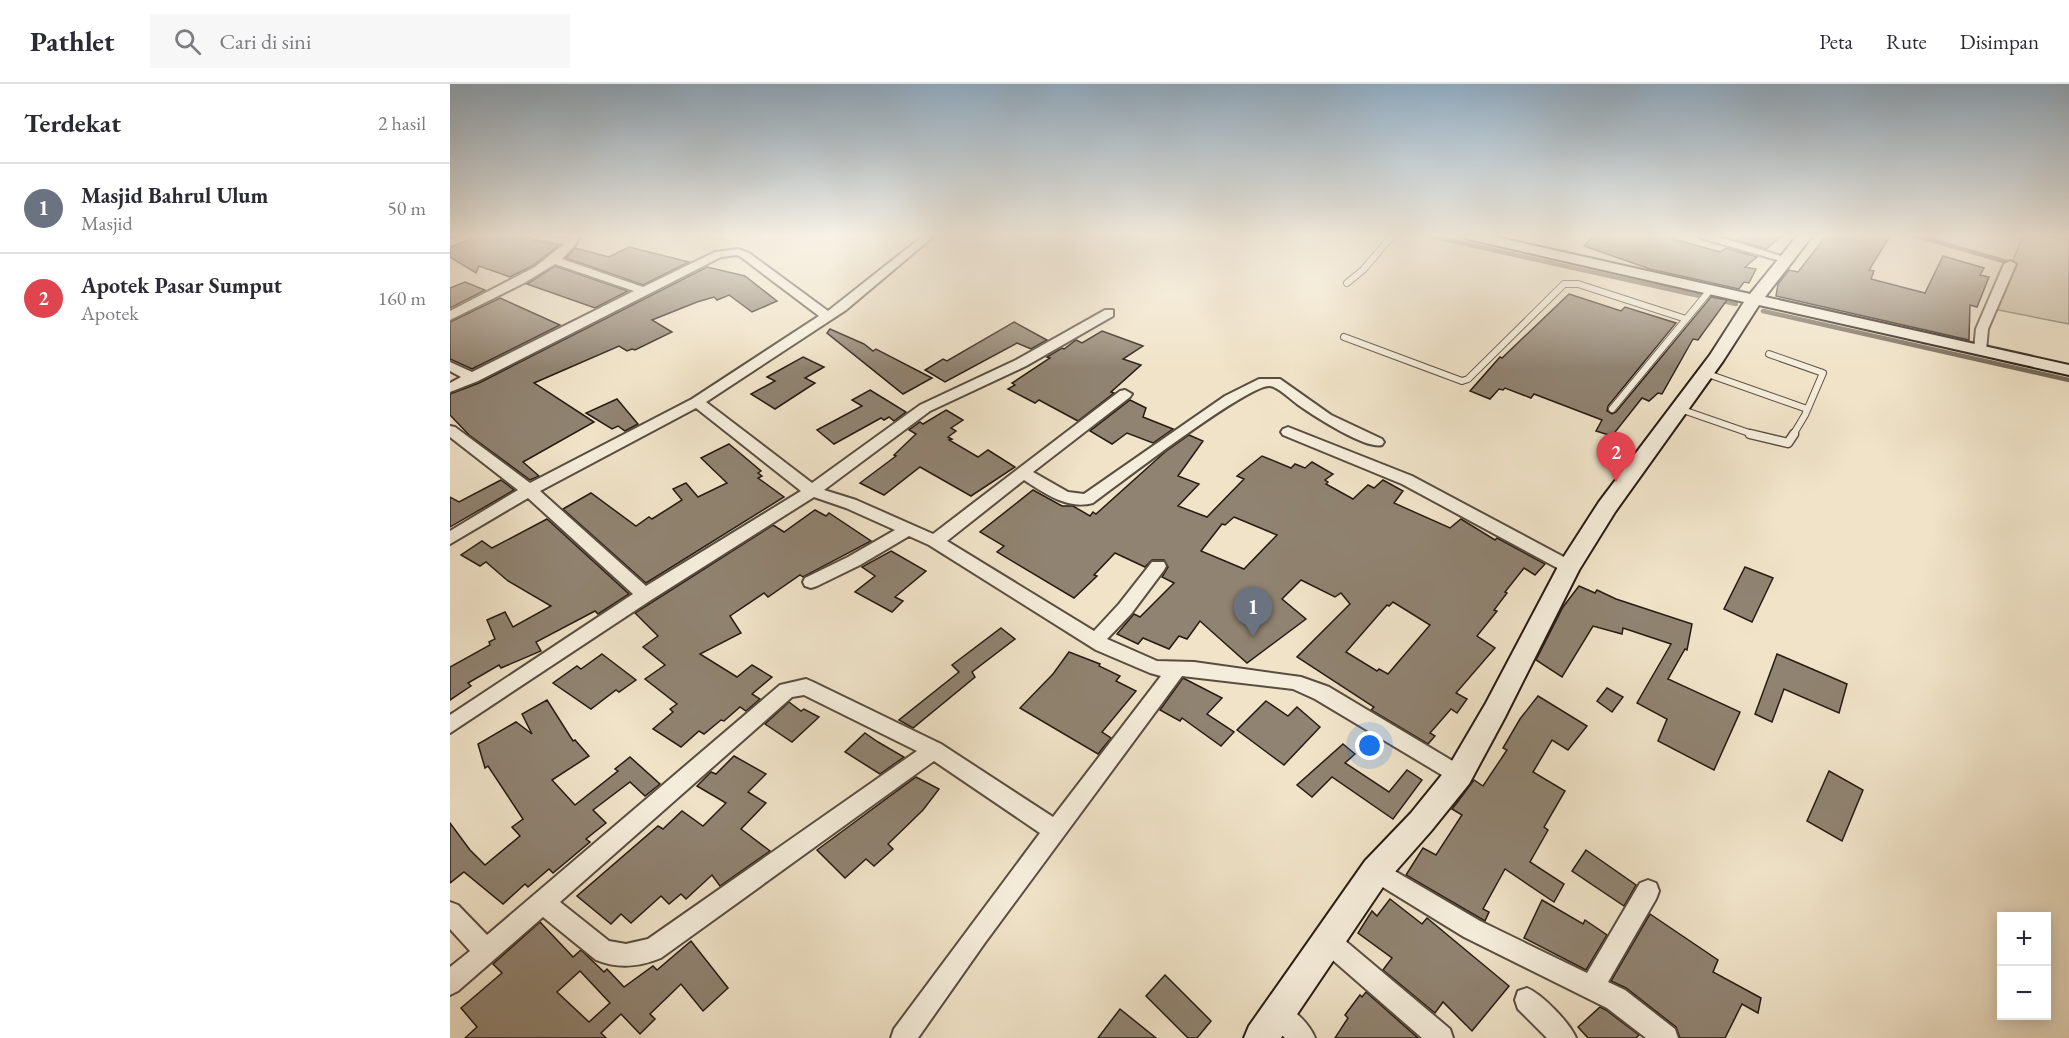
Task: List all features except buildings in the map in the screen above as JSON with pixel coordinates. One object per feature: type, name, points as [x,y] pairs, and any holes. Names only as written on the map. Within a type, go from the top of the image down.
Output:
[{"type":"main road","points":[[1673,281],[2069,370]]},
{"type":"main road","points":[[1261,1038],[1376,871],[1421,822],[1459,775],[1495,711],[1569,567],[1608,507],[1680,409],[1755,298],[1770,281]]},
{"type":"street","points":[[453,313],[516,281]]},
{"type":"street","points":[[614,281],[644,291]]},
{"type":"street","points":[[450,388],[665,281]]},
{"type":"street","points":[[776,281],[820,313],[829,315]]},
{"type":"street","points":[[450,538],[529,490],[697,402],[877,281]]},
{"type":"street","points":[[1980,350],[1982,329],[2003,281]]},
{"type":"street","points":[[450,725],[645,595],[812,490],[925,408],[1021,363],[1109,312]]},
{"type":"street","points":[[450,366],[473,378]]},
{"type":"street","points":[[1023,472],[1070,499],[1079,501],[1088,499],[1220,406],[1258,383],[1267,381],[1275,382],[1326,418],[1377,442]]},
{"type":"street","points":[[935,541],[1125,394]]},
{"type":"street","points":[[697,402],[812,490],[851,504],[935,541],[1095,641],[1156,668],[1194,669],[1294,682],[1322,693],[1459,775]]},
{"type":"street","points":[[450,430],[529,490],[645,595]]},
{"type":"street","points":[[1288,432],[1407,480],[1569,567]]},
{"type":"street","points":[[811,582],[909,530]]},
{"type":"street","points":[[1095,641],[1131,602],[1158,566]]},
{"type":"street","points":[[903,1038],[976,936],[1177,669]]},
{"type":"street","points":[[450,983],[787,690],[806,687],[934,750],[1055,831]]},
{"type":"street","points":[[543,903],[604,952],[626,956],[653,950],[934,750]]},
{"type":"street","points":[[1376,871],[1472,929],[1628,1007],[1666,1038]]},
{"type":"street","points":[[1592,987],[1648,891]]},
{"type":"street","points":[[450,913],[487,952]]},
{"type":"street","points":[[1328,941],[1441,1038]]},
{"type":"street","points":[[1527,1000],[1564,1038]]},
{"type":"street","points":[[1278,1014],[1303,1038]]},
{"type":"lane","points":[[1344,337],[1462,381],[1468,379],[1564,284],[1578,284],[1686,319]]},
{"type":"lane","points":[[1612,409],[1711,289]]},
{"type":"lane","points":[[1680,409],[1769,440],[1788,443],[1823,374],[1770,354]]},
{"type":"lane","points":[[1705,373],[1807,409]]},
{"type":"shaded area","points":[[2005,281],[2069,281],[2069,324],[1993,309]]},
{"type":"waterway","points":[[1630,281],[1736,304]]},
{"type":"waterway","points":[[1763,311],[2069,380]]},
{"type":"place","name":"Apotek Pasar Sumput","points":[[1616,482]]},
{"type":"place","name":"Masjid Bahrul Ulum","points":[[1253,637]]}]
